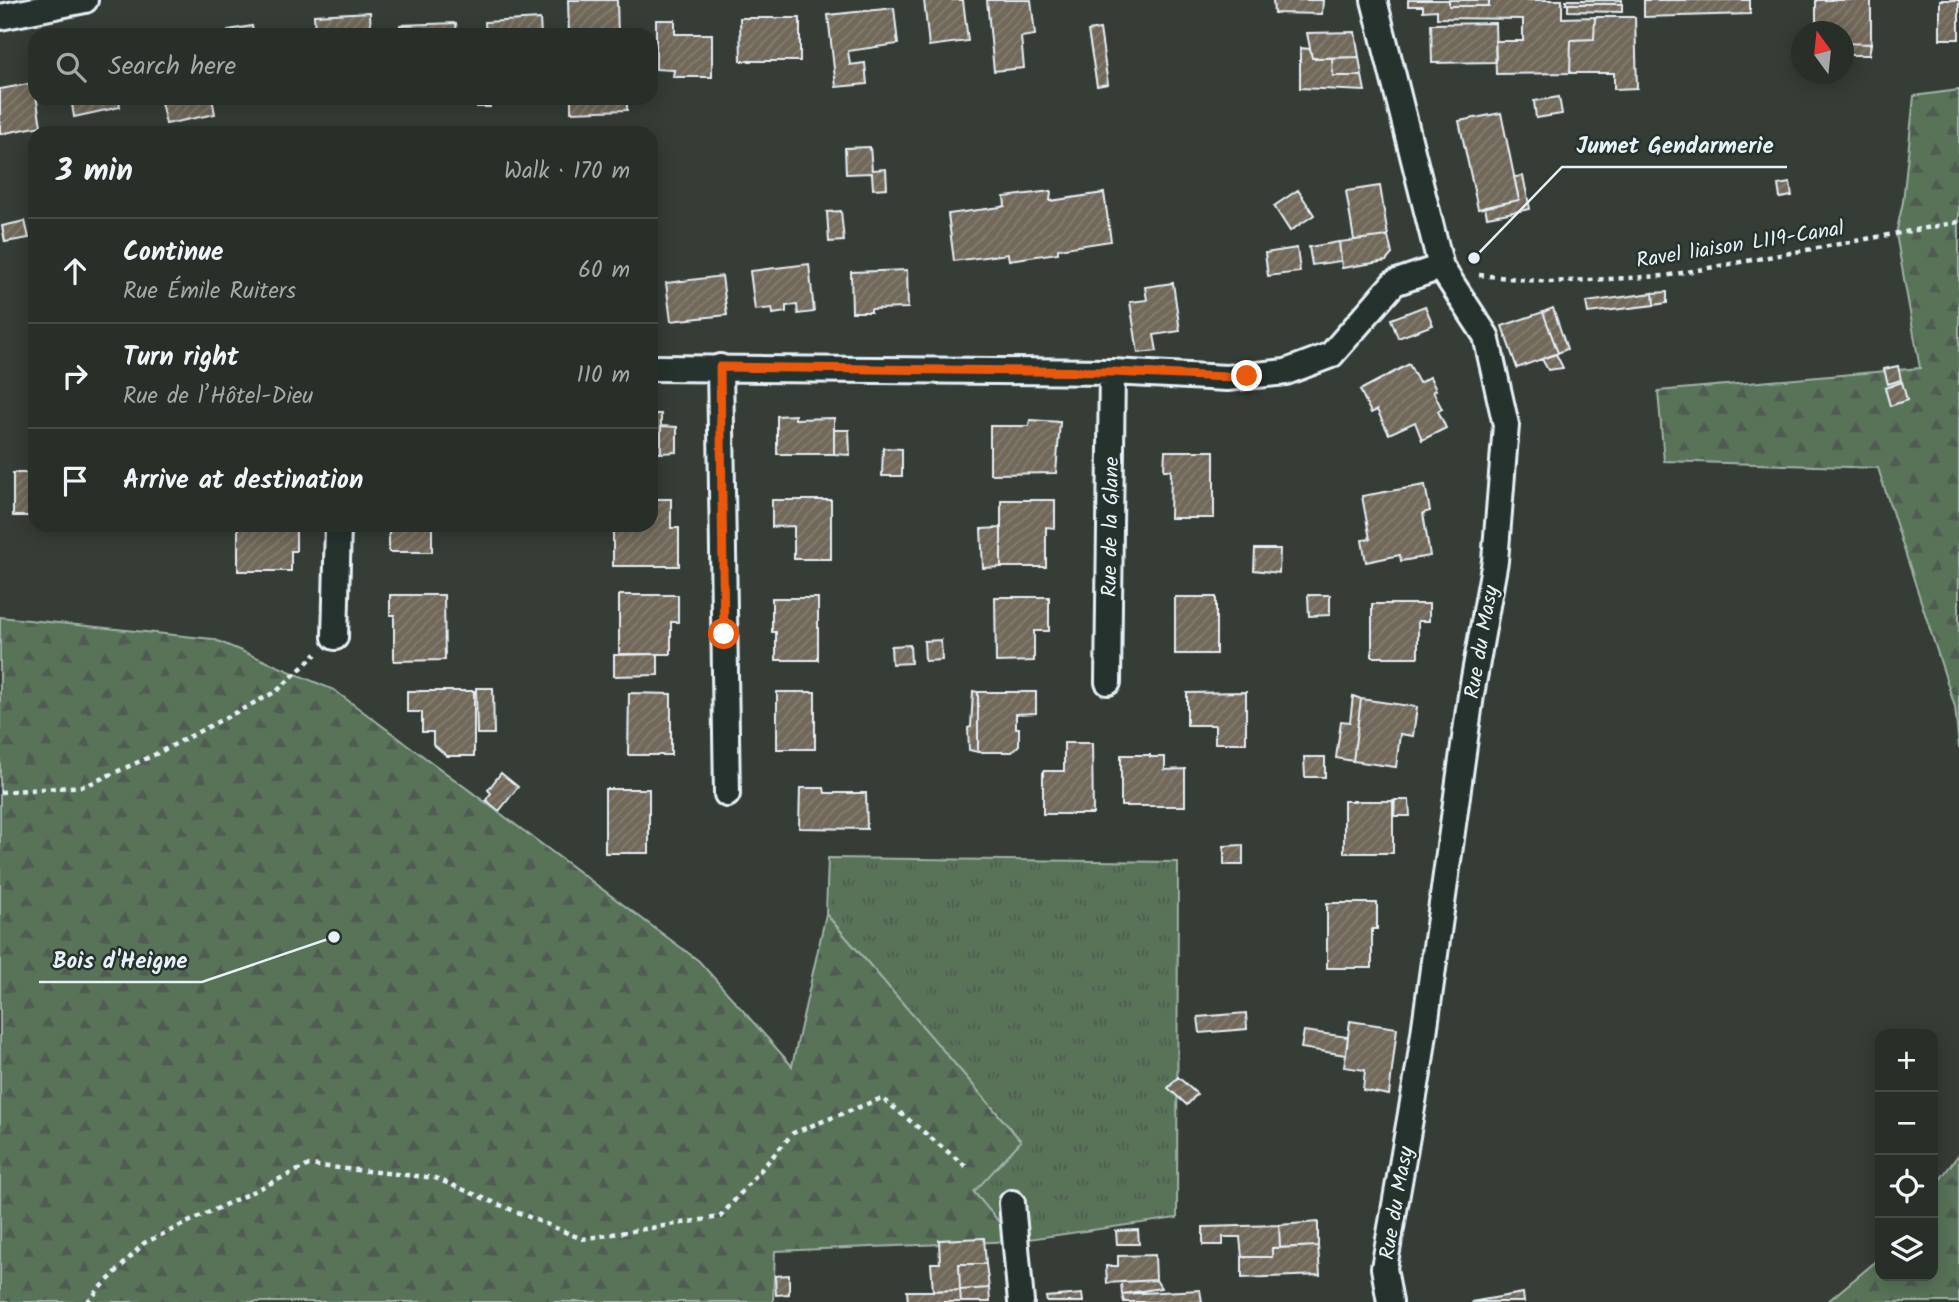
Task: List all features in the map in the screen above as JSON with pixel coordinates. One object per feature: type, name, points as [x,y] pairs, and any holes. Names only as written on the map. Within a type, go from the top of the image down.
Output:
[{"type":"street","points":[[0,17],[85,0]]},
{"type":"street","name":"Rue du Masy","points":[[1374,0],[1441,267],[1486,336],[1506,425],[1495,561],[1471,695],[1420,1062],[1384,1268],[1390,1302]]},
{"type":"street","points":[[658,368],[1112,372],[1227,377],[1286,372],[1331,355],[1394,283],[1441,267]]},
{"type":"street","points":[[720,367],[727,794]]},
{"type":"street","name":"Rue de la Glane","points":[[1108,682],[1112,372]]},
{"type":"street","points":[[335,637],[338,532]]},
{"type":"street","points":[[1012,1203],[1021,1302]]},
{"type":"path","name":"Ravel liaison L119-Canal","points":[[1441,267],[1486,276],[1550,282],[1665,276],[1959,222]]},
{"type":"path","points":[[0,792],[85,786],[156,754],[277,691],[335,637]]},
{"type":"path","points":[[87,1302],[144,1243],[309,1165],[435,1178],[582,1239],[720,1217],[793,1133],[882,1098],[969,1169]]},
{"type":"green space","points":[[1959,90],[1959,748],[1955,707],[1878,468],[1664,461],[1658,391],[1920,368],[1896,234],[1903,202],[1914,96]]},
{"type":"green space","points":[[0,617],[213,639],[334,690],[699,961],[792,1066],[826,914],[1021,1141],[974,1192],[1015,1241],[775,1251],[773,1302],[0,1302]]},
{"type":"green space","points":[[828,858],[1178,862],[1177,1218],[1015,1241],[973,1192],[1021,1141],[826,914]]},
{"type":"green space","points":[[1959,1154],[1959,1302],[1827,1302],[1875,1262],[1875,1281],[1938,1281],[1938,1182]]},
{"type":"building","points":[[568,0],[617,0],[618,28],[569,28]]},
{"type":"building","points":[[924,0],[963,0],[968,41],[929,46]]},
{"type":"building","points":[[987,0],[1031,0],[1035,35],[1021,37],[1024,68],[994,71]]},
{"type":"building","points":[[1273,0],[1323,0],[1322,14],[1274,13]]},
{"type":"building","points":[[1408,0],[1449,0],[1449,6],[1489,6],[1489,0],[1562,0],[1562,18],[1595,17],[1594,39],[1571,40],[1570,73],[1496,74],[1495,41],[1523,41],[1523,19],[1437,18],[1437,10],[1423,11],[1423,6],[1408,6]]},
{"type":"building","points":[[1449,0],[1489,0],[1489,6],[1449,6]]},
{"type":"building","points":[[1566,0],[1622,0],[1622,4],[1566,4]]},
{"type":"building","points":[[1644,0],[1750,0],[1750,14],[1644,17]]},
{"type":"building","points":[[1816,0],[1871,0],[1871,44],[1854,43],[1854,21],[1816,21]]},
{"type":"building","points":[[1940,0],[1959,0],[1959,39],[1940,39]]},
{"type":"building","points":[[1568,4],[1622,4],[1622,12],[1568,11]]},
{"type":"building","points":[[894,8],[898,44],[848,51],[850,65],[865,63],[867,84],[836,87],[828,15]]},
{"type":"building","points":[[370,12],[371,28],[315,28],[314,15]]},
{"type":"building","points":[[1595,17],[1635,17],[1637,88],[1614,89],[1614,73],[1570,73],[1571,40],[1594,39]]},
{"type":"building","points":[[740,18],[800,18],[800,61],[741,61]]},
{"type":"building","points":[[540,19],[541,28],[485,28],[485,22]]},
{"type":"building","points":[[656,20],[675,20],[675,34],[712,34],[712,77],[673,77],[674,70],[658,69]]},
{"type":"building","points":[[456,23],[456,28],[400,28],[400,25]]},
{"type":"building","points":[[1495,23],[1496,62],[1432,63],[1431,24]]},
{"type":"building","points":[[1100,29],[1108,84],[1097,86],[1088,31]]},
{"type":"building","points":[[1355,32],[1359,57],[1312,58],[1307,33]]},
{"type":"building","points":[[1854,43],[1871,44],[1869,55],[1854,55]]},
{"type":"building","points":[[1300,48],[1310,49],[1312,58],[1332,58],[1333,76],[1362,76],[1365,91],[1300,88]]},
{"type":"building","points":[[1359,57],[1362,76],[1333,76],[1332,58]]},
{"type":"building","points":[[28,84],[28,105],[38,105],[41,126],[28,126],[28,129],[0,134],[0,89]]},
{"type":"building","points":[[1559,97],[1562,114],[1536,118],[1534,101]]},
{"type":"building","points":[[72,105],[120,105],[120,107],[74,117]]},
{"type":"building","points":[[162,105],[213,105],[215,114],[166,124]]},
{"type":"building","points":[[571,105],[627,105],[627,110],[571,112]]},
{"type":"building","points":[[1501,113],[1519,200],[1478,209],[1459,121]]},
{"type":"building","points":[[870,147],[872,170],[886,169],[887,188],[873,189],[872,173],[846,174],[845,148]]},
{"type":"building","points":[[1523,176],[1530,209],[1487,217],[1485,207],[1519,200],[1514,177]]},
{"type":"building","points":[[1790,183],[1792,196],[1780,198],[1778,185]]},
{"type":"building","points":[[1380,186],[1388,236],[1354,240],[1346,191]]},
{"type":"building","points":[[1298,190],[1314,215],[1290,231],[1274,206]]},
{"type":"building","points":[[1051,191],[1050,201],[1104,193],[1111,241],[1009,260],[1008,254],[954,261],[948,214],[1001,207],[1005,206],[1004,197]]},
{"type":"building","points":[[841,211],[844,241],[829,242],[827,212]]},
{"type":"building","points":[[25,221],[28,238],[5,242],[2,226]]},
{"type":"building","points":[[1388,236],[1392,254],[1386,261],[1342,268],[1339,242]]},
{"type":"building","points":[[1339,242],[1341,261],[1312,265],[1309,247]]},
{"type":"building","points":[[1297,248],[1300,272],[1268,276],[1265,253]]},
{"type":"building","points":[[809,264],[814,312],[798,314],[797,305],[786,306],[786,312],[773,314],[772,308],[755,310],[750,271]]},
{"type":"building","points":[[907,270],[908,308],[852,312],[851,272]]},
{"type":"building","points":[[722,276],[727,315],[671,321],[666,283]]},
{"type":"building","points":[[1173,283],[1180,331],[1154,335],[1157,351],[1138,353],[1130,302],[1147,300],[1145,287]]},
{"type":"building","points":[[1667,292],[1667,303],[1654,305],[1653,293]]},
{"type":"building","points":[[1653,293],[1654,305],[1588,313],[1586,302]]},
{"type":"building","points":[[1425,306],[1433,325],[1398,338],[1391,319]]},
{"type":"building","points":[[1553,308],[1567,349],[1558,353],[1543,312]]},
{"type":"building","points":[[1543,312],[1558,353],[1517,368],[1502,326]]},
{"type":"building","points":[[1556,354],[1563,368],[1548,370],[1542,359]]},
{"type":"building","points":[[1409,364],[1419,383],[1430,377],[1436,390],[1433,391],[1442,409],[1438,411],[1446,428],[1422,440],[1415,422],[1389,434],[1377,410],[1371,413],[1360,390]]},
{"type":"building","points":[[1898,366],[1901,380],[1888,384],[1884,369]]},
{"type":"building","points":[[1902,382],[1907,400],[1890,406],[1885,388]]},
{"type":"building","points":[[658,414],[661,414],[661,453],[658,453]]},
{"type":"building","points":[[795,415],[795,419],[834,418],[834,454],[777,454],[777,416]]},
{"type":"building","points":[[1030,420],[1060,422],[1056,473],[990,474],[990,426],[1029,426]]},
{"type":"building","points":[[661,426],[677,427],[677,452],[661,453]]},
{"type":"building","points":[[834,430],[849,430],[850,455],[834,454]]},
{"type":"building","points":[[883,448],[902,449],[902,476],[882,476]]},
{"type":"building","points":[[1165,451],[1214,451],[1214,518],[1170,518],[1171,470],[1164,470]]},
{"type":"building","points":[[13,473],[28,473],[28,516],[13,516]]},
{"type":"building","points":[[1425,485],[1430,511],[1423,513],[1430,556],[1401,561],[1400,555],[1366,562],[1362,540],[1370,539],[1362,496]]},
{"type":"building","points":[[658,499],[671,499],[671,528],[679,528],[679,566],[613,566],[613,532],[658,532]]},
{"type":"building","points":[[772,500],[831,500],[831,559],[794,559],[794,526],[772,527]]},
{"type":"building","points":[[1001,500],[1055,500],[1055,528],[1046,527],[1046,567],[1001,567]]},
{"type":"building","points":[[1001,528],[1001,567],[983,568],[981,529]]},
{"type":"building","points":[[238,532],[296,532],[296,551],[291,551],[291,571],[238,571]]},
{"type":"building","points":[[389,532],[432,532],[432,552],[389,552]]},
{"type":"building","points":[[1255,549],[1280,549],[1279,573],[1254,570]]},
{"type":"building","points":[[390,595],[444,595],[445,660],[394,661],[394,615],[390,615]]},
{"type":"building","points":[[619,595],[678,595],[678,622],[671,622],[671,654],[619,654]]},
{"type":"building","points":[[1308,595],[1330,595],[1330,615],[1309,616]]},
{"type":"building","points":[[995,597],[1049,597],[1049,631],[1034,631],[1034,661],[996,662]]},
{"type":"building","points":[[1175,597],[1216,597],[1216,654],[1175,654]]},
{"type":"building","points":[[772,598],[818,598],[818,660],[776,660],[776,632],[772,632]]},
{"type":"building","points":[[1372,604],[1429,604],[1429,621],[1418,621],[1418,657],[1372,657]]},
{"type":"building","points":[[941,640],[942,660],[925,661],[924,641]]},
{"type":"building","points":[[910,645],[911,663],[892,664],[891,646]]},
{"type":"building","points":[[658,654],[658,675],[614,676],[614,655]]},
{"type":"building","points":[[476,688],[493,688],[494,734],[477,734]]},
{"type":"building","points":[[407,691],[474,691],[474,756],[447,756],[433,744],[433,732],[422,732],[422,712],[407,712]]},
{"type":"building","points":[[973,691],[978,692],[978,752],[969,750],[968,728],[971,727]]},
{"type":"building","points":[[777,692],[815,692],[815,749],[777,749]]},
{"type":"building","points":[[978,692],[1036,692],[1036,713],[1016,714],[1019,745],[1012,752],[978,752]]},
{"type":"building","points":[[1246,692],[1246,743],[1215,743],[1215,725],[1187,725],[1187,693]]},
{"type":"building","points":[[629,693],[671,694],[671,755],[628,755]]},
{"type":"building","points":[[1353,696],[1361,699],[1353,761],[1336,758],[1341,721],[1350,722]]},
{"type":"building","points":[[1361,699],[1417,707],[1413,736],[1400,734],[1396,767],[1353,761]]},
{"type":"building","points":[[1064,743],[1092,743],[1093,814],[1043,814],[1043,771],[1064,771]]},
{"type":"building","points":[[1121,755],[1165,757],[1165,770],[1185,769],[1185,806],[1121,806]]},
{"type":"building","points":[[1304,757],[1325,757],[1325,777],[1305,777]]},
{"type":"building","points":[[501,773],[518,787],[499,811],[486,800],[491,793],[488,790]]},
{"type":"building","points":[[800,788],[824,788],[825,793],[866,793],[867,829],[799,828]]},
{"type":"building","points":[[605,789],[649,789],[649,853],[605,853]]},
{"type":"building","points":[[1395,800],[1409,800],[1410,816],[1394,816]]},
{"type":"building","points":[[1344,801],[1393,801],[1393,853],[1344,853]]},
{"type":"building","points":[[1243,845],[1243,865],[1224,865],[1224,846]]},
{"type":"building","points":[[1327,903],[1377,903],[1377,929],[1372,929],[1372,968],[1327,968]]},
{"type":"building","points":[[1246,1013],[1247,1029],[1200,1033],[1198,1017]]},
{"type":"building","points":[[1350,1021],[1397,1028],[1389,1095],[1363,1090],[1365,1070],[1344,1067]]},
{"type":"building","points":[[1304,1031],[1348,1037],[1346,1055],[1301,1048]]},
{"type":"building","points":[[1178,1077],[1197,1094],[1187,1105],[1168,1088]]},
{"type":"building","points":[[1318,1222],[1318,1246],[1280,1248],[1279,1225]]},
{"type":"building","points":[[1279,1225],[1280,1248],[1272,1248],[1272,1257],[1242,1257],[1240,1237],[1223,1237],[1223,1245],[1203,1245],[1203,1227]]},
{"type":"building","points":[[1138,1230],[1139,1244],[1117,1244],[1116,1231]]},
{"type":"building","points":[[984,1238],[986,1264],[959,1264],[960,1290],[933,1291],[931,1263],[940,1263],[939,1240]]},
{"type":"building","points":[[1318,1246],[1320,1275],[1242,1278],[1242,1257],[1272,1257],[1272,1248]]},
{"type":"building","points":[[1155,1255],[1156,1280],[1107,1283],[1106,1266],[1118,1266],[1118,1256]]},
{"type":"building","points":[[959,1264],[986,1264],[989,1288],[960,1290]]},
{"type":"building","points":[[789,1275],[789,1294],[776,1295],[775,1276]]},
{"type":"building","points":[[1156,1280],[1161,1288],[1122,1294],[1121,1282]]},
{"type":"building","points":[[989,1288],[990,1302],[961,1302],[960,1290]]},
{"type":"building","points":[[960,1290],[961,1302],[908,1302],[907,1291]]},
{"type":"building","points":[[1200,1290],[1202,1302],[1124,1302],[1122,1294]]},
{"type":"building","points":[[1523,1293],[1524,1302],[1471,1302]]},
{"type":"building","points":[[1082,1294],[1083,1302],[1047,1302],[1046,1297]]},
{"type":"place","name":"Jumet Gendarmerie","points":[[1474,258]]},
{"type":"place","name":"Bois d'Heigne","points":[[334,937]]},
{"type":"route","points":[[724,634],[720,367],[1247,376]]}]
